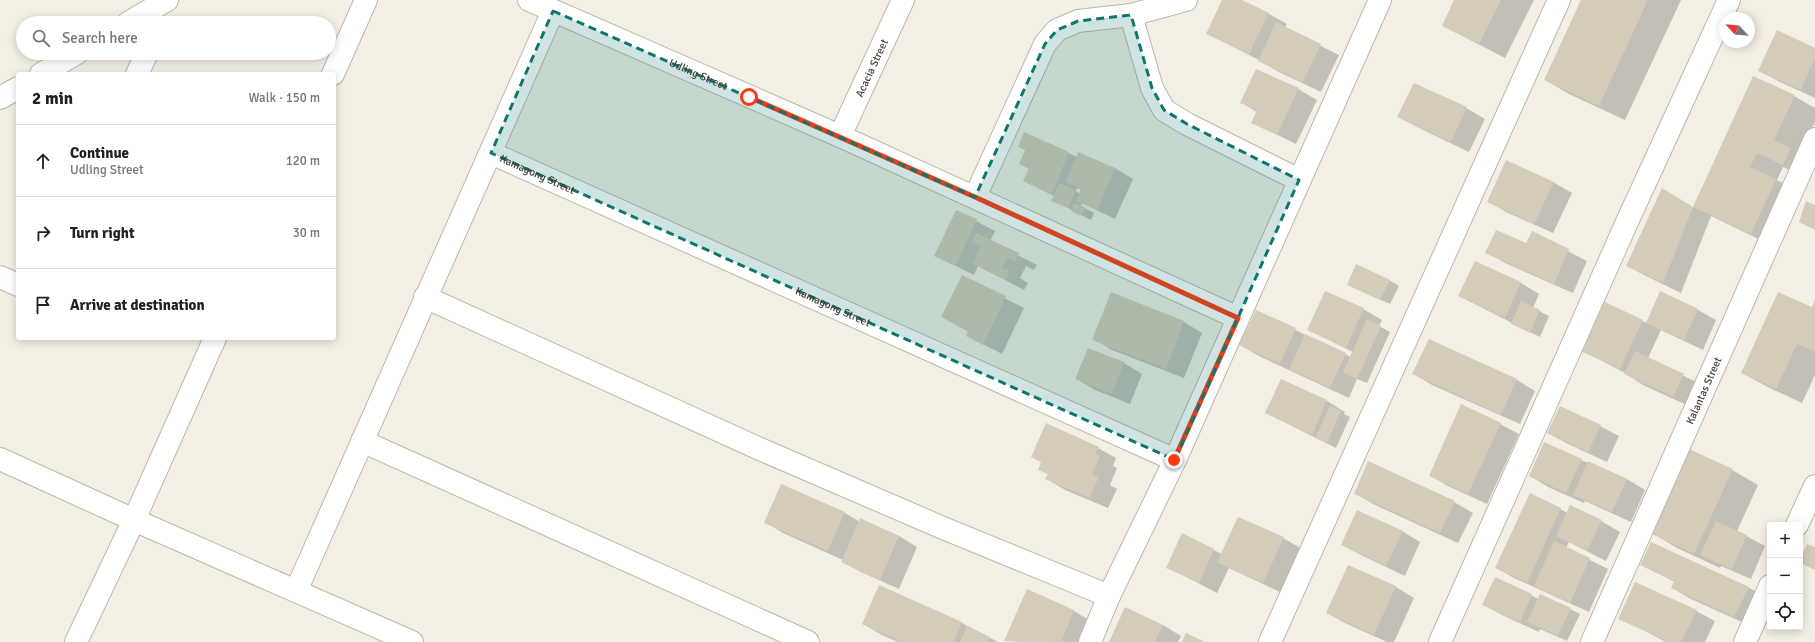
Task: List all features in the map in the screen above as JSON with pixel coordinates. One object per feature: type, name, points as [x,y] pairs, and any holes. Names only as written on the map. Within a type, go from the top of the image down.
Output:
[{"type":"street","points":[[140,16],[167,0]]},
{"type":"street","points":[[163,16],[170,0]]},
{"type":"street","points":[[334,72],[366,0]]},
{"type":"street","name":"Udling Street","points":[[529,0],[840,136],[1238,318]]},
{"type":"street","name":"Acacia Street","points":[[840,136],[903,0]]},
{"type":"street","points":[[975,197],[1045,44],[1057,30],[1078,21],[1131,16],[1186,0]]},
{"type":"street","points":[[1090,642],[1109,596],[1174,460],[1380,0]]},
{"type":"street","points":[[1270,642],[1559,0]]},
{"type":"street","points":[[1440,642],[1627,222],[1729,0]]},
{"type":"street","points":[[296,591],[553,11]]},
{"type":"street","points":[[1131,16],[1152,88],[1164,110],[1186,124],[1299,180]]},
{"type":"street","points":[[44,72],[65,60]]},
{"type":"street","points":[[138,72],[144,60]]},
{"type":"street","points":[[0,98],[16,89]]},
{"type":"street","name":"Kalantas Street","points":[[1592,642],[1815,139]]},
{"type":"street","name":"Kamagong Street","points":[[491,153],[1174,460]]},
{"type":"street","points":[[0,277],[16,285]]},
{"type":"street","points":[[425,297],[767,452],[943,528],[1109,596]]},
{"type":"street","points":[[76,642],[134,520],[214,340]]},
{"type":"street","points":[[362,441],[808,642]]},
{"type":"street","points":[[0,459],[134,520],[412,642]]},
{"type":"street","points":[[1799,522],[1815,486]]},
{"type":"street","points":[[1745,642],[1767,593]]},
{"type":"highlighted area","points":[[553,11],[975,197],[1045,44],[1057,30],[1078,21],[1131,15],[1152,88],[1164,110],[1187,124],[1299,180],[1175,460],[491,153]]},
{"type":"building","points":[[1222,0],[1242,0],[1269,13],[1249,54],[1206,34]]},
{"type":"building","points":[[1454,0],[1501,0],[1479,44],[1442,26]]},
{"type":"building","points":[[1581,0],[1648,0],[1599,106],[1544,80]]},
{"type":"building","points":[[1276,22],[1321,44],[1303,82],[1258,61]]},
{"type":"building","points":[[1777,30],[1815,48],[1815,58],[1801,90],[1758,71]]},
{"type":"building","points":[[1256,69],[1299,88],[1277,135],[1251,123],[1257,110],[1240,103]]},
{"type":"building","points":[[1753,76],[1795,95],[1774,140],[1791,148],[1783,165],[1757,153],[1750,167],[1776,179],[1751,234],[1693,207]]},
{"type":"building","points":[[1414,83],[1467,107],[1451,142],[1397,117]]},
{"type":"building","points":[[1024,132],[1069,152],[1052,194],[1023,181],[1029,169],[1019,164],[1025,150],[1018,147]]},
{"type":"building","points":[[1078,152],[1115,168],[1097,210],[1076,201],[1081,189],[1066,182]]},
{"type":"building","points":[[1506,160],[1554,182],[1534,224],[1487,202]]},
{"type":"building","points":[[1059,183],[1076,190],[1068,208],[1051,201]]},
{"type":"building","points":[[1662,188],[1693,207],[1663,283],[1626,266]]},
{"type":"building","points":[[1806,201],[1815,205],[1815,230],[1799,222]]},
{"type":"building","points":[[1074,203],[1085,207],[1081,216],[1071,211]]},
{"type":"building","points":[[956,210],[977,219],[955,266],[934,256]]},
{"type":"building","points":[[1496,230],[1526,243],[1532,231],[1569,249],[1554,284],[1485,253]]},
{"type":"building","points":[[976,233],[1019,253],[1015,261],[1007,257],[1002,268],[1010,271],[1006,280],[973,264],[981,246],[972,242]]},
{"type":"building","points":[[1475,261],[1521,282],[1505,318],[1458,296]]},
{"type":"building","points":[[1356,264],[1390,280],[1380,300],[1347,285]]},
{"type":"building","points":[[962,275],[1006,296],[983,345],[966,336],[968,331],[941,317]]},
{"type":"building","points":[[1325,291],[1364,308],[1346,348],[1307,330]]},
{"type":"building","points":[[1660,291],[1698,309],[1684,340],[1646,323]]},
{"type":"building","points":[[1111,292],[1184,321],[1166,369],[1092,340]]},
{"type":"building","points":[[1778,292],[1812,307],[1815,300],[1815,352],[1797,344],[1776,389],[1741,373]]},
{"type":"building","points":[[1521,301],[1540,310],[1530,333],[1511,324]]},
{"type":"building","points":[[1603,301],[1643,320],[1620,369],[1580,351]]},
{"type":"building","points":[[1256,310],[1296,328],[1280,364],[1239,345]]},
{"type":"building","points":[[1367,319],[1381,326],[1357,379],[1343,372]]},
{"type":"building","points":[[1305,334],[1346,353],[1330,388],[1289,369]]},
{"type":"building","points":[[1429,339],[1517,379],[1501,415],[1412,374]]},
{"type":"building","points":[[1088,348],[1124,362],[1112,394],[1075,379]]},
{"type":"building","points":[[1635,351],[1684,374],[1673,397],[1624,374]]},
{"type":"building","points":[[1281,379],[1327,400],[1312,435],[1265,413]]},
{"type":"building","points":[[1461,404],[1501,423],[1468,494],[1429,476]]},
{"type":"building","points":[[1330,406],[1341,411],[1327,443],[1315,438]]},
{"type":"building","points":[[1560,406],[1601,425],[1588,452],[1547,433]]},
{"type":"building","points":[[1046,423],[1099,447],[1095,454],[1100,456],[1092,474],[1099,477],[1089,498],[1045,479],[1048,474],[1038,470],[1041,462],[1031,457]]},
{"type":"building","points":[[1544,442],[1582,459],[1566,493],[1529,476]]},
{"type":"building","points":[[1689,449],[1733,469],[1694,554],[1650,533]]},
{"type":"building","points":[[1368,461],[1455,501],[1440,533],[1354,494]]},
{"type":"building","points":[[1588,461],[1627,479],[1612,512],[1573,495]]},
{"type":"building","points":[[781,484],[845,512],[828,551],[764,523]]},
{"type":"building","points":[[1530,493],[1561,508],[1527,583],[1495,568]]},
{"type":"building","points":[[1570,505],[1602,520],[1587,551],[1556,536]]},
{"type":"building","points":[[1357,510],[1403,531],[1386,566],[1341,545]]},
{"type":"building","points":[[1238,517],[1284,537],[1263,583],[1217,562]]},
{"type":"building","points":[[860,518],[899,536],[880,580],[841,562]]},
{"type":"building","points":[[1716,521],[1747,535],[1732,569],[1700,555]]},
{"type":"building","points":[[1182,533],[1214,549],[1199,583],[1166,568]]},
{"type":"building","points":[[1554,541],[1590,558],[1570,603],[1534,586]]},
{"type":"building","points":[[1651,542],[1749,587],[1734,617],[1671,588],[1674,581],[1640,565]]},
{"type":"building","points":[[1807,544],[1815,547],[1815,570],[1803,564],[1803,553]]},
{"type":"building","points":[[1348,565],[1396,586],[1374,635],[1326,613]]},
{"type":"building","points":[[1495,577],[1532,594],[1520,622],[1482,605]]},
{"type":"building","points":[[1635,582],[1697,610],[1681,642],[1669,642],[1618,619]]},
{"type":"building","points":[[879,585],[962,622],[954,642],[902,642],[862,624]]},
{"type":"building","points":[[1027,589],[1074,610],[1061,642],[1004,641]]},
{"type":"building","points":[[1540,594],[1571,608],[1558,636],[1527,622]]},
{"type":"building","points":[[1125,607],[1163,625],[1155,642],[1109,642]]},
{"type":"building","points":[[967,626],[990,637],[988,642],[960,642]]},
{"type":"building","points":[[1186,633],[1205,642],[1182,642]]},
{"type":"route","points":[[749,97],[975,197],[1238,318],[1174,460]]}]
